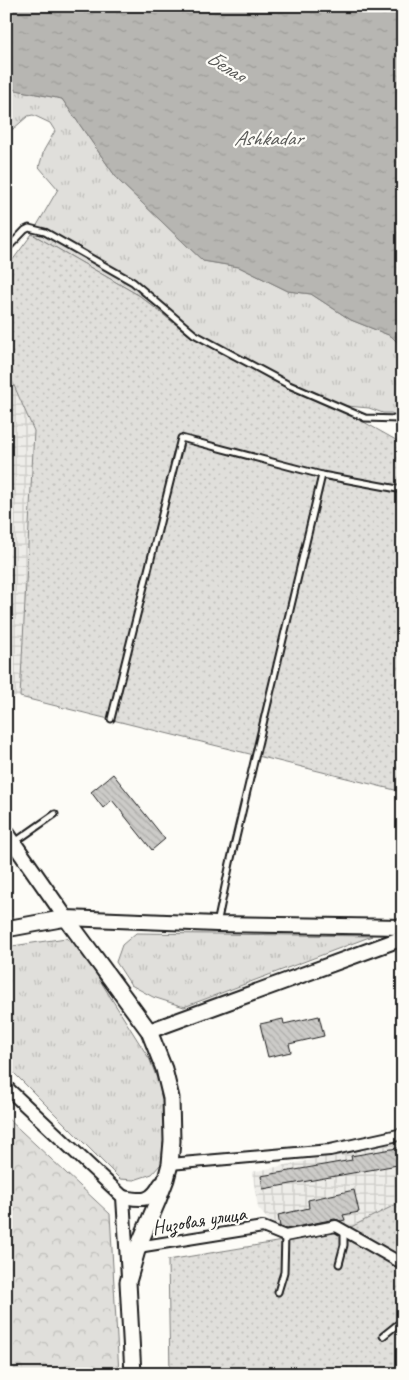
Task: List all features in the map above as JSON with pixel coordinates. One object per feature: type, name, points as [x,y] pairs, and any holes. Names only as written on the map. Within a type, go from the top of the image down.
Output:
[{"type":"main road","points":[[10,837],[149,1032],[164,1069],[171,1098],[172,1141],[170,1164],[166,1179],[138,1248],[128,1282],[134,1374]]},
{"type":"main road","points":[[6,929],[66,918],[217,924],[403,926]]},
{"type":"main road","points":[[149,1032],[403,938]]},
{"type":"street","points":[[6,1087],[122,1197],[147,1199],[152,1196],[170,1164],[330,1150],[403,1134]]},
{"type":"street","points":[[122,1197],[128,1282]]},
{"type":"street","points":[[285,1236],[336,1226],[403,1264]]},
{"type":"street","name":"Низовая улица","points":[[138,1248],[263,1227],[285,1236]]},
{"type":"lane","points":[[6,250],[29,228],[45,232],[133,282],[194,334],[220,348],[289,385],[365,418],[398,419],[403,424]]},
{"type":"lane","points":[[111,719],[181,438],[322,475],[403,490]]},
{"type":"lane","points":[[217,924],[322,475]]},
{"type":"lane","points":[[10,837],[55,814]]},
{"type":"lane","points":[[339,1264],[344,1245],[344,1231]]},
{"type":"lane","points":[[278,1292],[284,1272],[285,1236]]},
{"type":"lane","points":[[383,1336],[403,1320]]},
{"type":"shaded area","points":[[6,377],[12,381],[34,431],[20,697],[6,697]]},
{"type":"shaded area","points":[[403,1141],[403,1201],[343,1231],[288,1240],[258,1208],[252,1172]]},
{"type":"green space","points":[[6,88],[62,99],[118,180],[203,261],[239,267],[288,291],[311,294],[351,320],[391,336],[403,348],[403,417],[369,408],[347,406],[339,408],[289,388],[190,336],[140,296],[32,234],[58,189],[39,167],[44,150],[55,131],[50,123],[33,115],[28,116],[13,129],[6,129]]},
{"type":"green space","points":[[32,234],[140,296],[190,336],[289,388],[339,408],[403,444],[403,792],[20,697],[34,431],[12,381],[6,377],[6,269]]},
{"type":"green space","points":[[136,933],[372,936],[184,1007],[153,997],[131,985],[116,962],[122,945]]},
{"type":"green space","points":[[66,938],[79,947],[150,1060],[162,1092],[164,1137],[161,1164],[152,1174],[134,1180],[120,1179],[6,1065],[6,947]]},
{"type":"green space","points":[[6,1117],[110,1214],[119,1374],[6,1374]]},
{"type":"green space","points":[[403,1201],[403,1374],[170,1374],[168,1260],[343,1231]]},
{"type":"water","name":"Ashkadar","points":[[6,6],[383,6],[387,10],[403,6],[403,348],[391,336],[351,320],[311,294],[288,291],[239,267],[203,261],[118,180],[62,99],[6,88]]},
{"type":"building","points":[[113,774],[165,839],[152,850],[112,800],[103,808],[91,792]]},
{"type":"building","points":[[319,1016],[324,1036],[289,1044],[291,1052],[268,1057],[260,1024],[283,1019],[284,1024]]},
{"type":"building","points":[[403,1147],[403,1164],[263,1189],[261,1176],[352,1160],[351,1156]]},
{"type":"building","points":[[354,1190],[359,1212],[343,1215],[345,1220],[335,1219],[286,1229],[280,1227],[278,1215],[309,1208],[308,1200]]},
{"type":"water label","name":"Белая","points":[[226,66]]}]
